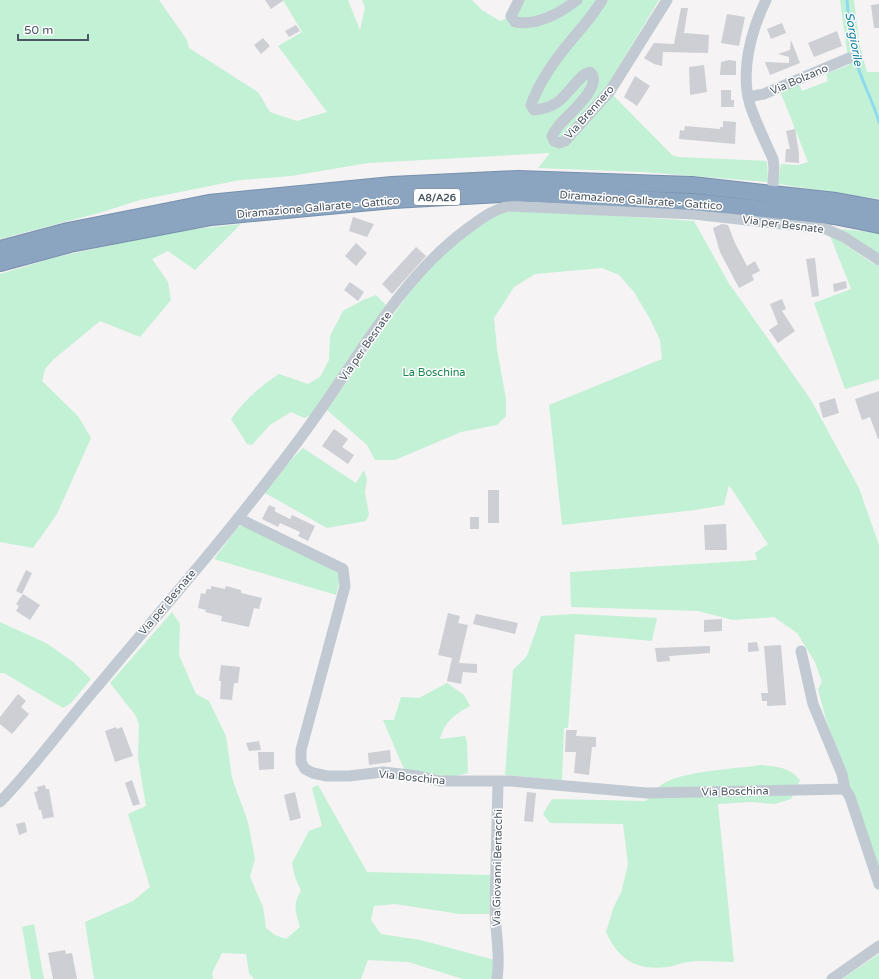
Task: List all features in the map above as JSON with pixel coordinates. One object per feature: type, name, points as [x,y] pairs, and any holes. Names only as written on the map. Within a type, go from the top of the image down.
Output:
[{"type":"highway","name":"Diramazione Gallarate - Gattico","points":[[0,249],[68,231],[209,203],[392,185],[518,179],[692,186],[836,201],[879,209]]},
{"type":"highway","name":"Diramazione Gallarate - Gattico","points":[[0,263],[70,244],[211,218],[392,200],[517,193],[693,202],[834,216],[879,226]]},
{"type":"street","points":[[519,0],[511,16],[515,22],[524,23],[538,22],[577,0]]},
{"type":"street","name":"Via Brennero","points":[[602,0],[595,14],[553,63],[536,90],[531,105],[534,110],[548,108],[563,99],[585,74],[590,72],[593,75],[594,78],[589,93],[560,124],[552,136],[554,141],[559,143],[565,141],[610,91],[667,0]]},
{"type":"street","points":[[766,0],[747,61],[746,79],[748,97],[773,159],[774,168],[772,183]]},
{"type":"street","name":"Via Bolzano","points":[[748,97],[764,94],[848,58]]},
{"type":"street","name":"Via per Besnate","points":[[0,802],[43,754],[95,689],[238,518],[309,426],[398,297],[427,263],[450,242],[497,209],[508,206],[764,218],[826,229],[844,237],[879,260]]},
{"type":"street","name":"Via Boschina","points":[[238,518],[343,568],[345,586],[301,750],[301,762],[305,769],[313,773],[327,776],[349,776],[383,772],[418,776],[440,781],[498,782],[647,792],[845,789]]},
{"type":"street","points":[[801,651],[813,704],[842,774],[845,789],[850,797],[879,884]]},
{"type":"street","name":"Via Giovanni Bertacchi","points":[[497,979],[499,947],[495,920],[498,782]]},
{"type":"street","points":[[832,979],[879,946]]},
{"type":"green space","points":[[0,0],[159,0],[187,40],[189,48],[258,92],[270,112],[297,121],[327,112],[278,46],[302,32],[283,0],[348,0],[360,30],[365,8],[362,0],[472,0],[482,10],[500,21],[507,18],[514,0],[659,0],[604,91],[614,96],[672,155],[678,157],[767,161],[768,182],[643,172],[538,168],[550,153],[368,163],[291,176],[240,180],[140,200],[99,213],[0,239]]},
{"type":"green space","points":[[840,0],[854,0],[859,43],[867,72],[879,72],[879,199],[778,184],[781,164],[798,165],[808,162],[780,91],[799,84],[802,91],[828,81],[826,74],[849,65]]},
{"type":"green space","name":"La Boschina","points":[[514,209],[694,221],[728,282],[811,400],[859,488],[879,545],[879,875],[825,716],[818,689],[822,682],[815,662],[797,633],[774,617],[733,620],[698,611],[571,607],[570,572],[757,560],[755,553],[768,544],[729,485],[724,505],[695,510],[562,525],[549,405],[662,359],[660,340],[650,319],[634,292],[619,275],[602,268],[535,274],[514,287],[494,318],[497,349],[506,399],[506,416],[497,425],[461,432],[395,460],[375,460],[367,445],[327,410],[420,277],[443,254],[496,213]]},
{"type":"green space","points":[[241,224],[195,270],[168,251],[152,259],[168,282],[171,300],[140,337],[100,321],[54,359],[45,369],[42,381],[78,416],[91,438],[57,514],[33,548],[0,542],[0,274],[57,257],[176,231]]},
{"type":"green space","points":[[841,229],[879,233],[879,255]]},
{"type":"green space","points":[[829,233],[872,263],[879,266],[879,379],[845,389],[814,303],[851,289]]},
{"type":"green space","points":[[376,295],[386,305],[311,415],[304,418],[291,412],[270,425],[252,445],[247,444],[231,419],[241,406],[272,378],[279,374],[308,384],[320,377],[329,360],[330,336],[343,311]]},
{"type":"green space","points":[[303,448],[356,483],[364,470],[367,479],[365,492],[369,514],[366,521],[327,528],[265,493],[289,462]]},
{"type":"green space","points":[[244,525],[337,571],[340,579],[336,595],[214,559],[238,527]]},
{"type":"green space","points":[[172,612],[180,624],[179,655],[196,694],[209,701],[226,736],[232,778],[248,822],[255,859],[250,877],[263,907],[266,928],[275,935],[286,939],[300,927],[296,913],[296,900],[301,891],[295,877],[292,863],[309,831],[322,826],[312,788],[318,785],[367,872],[491,875],[489,914],[460,914],[395,904],[374,906],[371,920],[381,934],[420,940],[495,960],[492,979],[463,979],[408,962],[368,960],[361,979],[254,979],[249,973],[246,954],[222,953],[212,973],[213,979],[94,979],[85,922],[133,901],[150,887],[128,814],[146,806],[138,758],[139,725],[136,716],[110,683]]},
{"type":"green space","points":[[575,614],[657,618],[652,641],[575,634],[568,728],[564,728],[562,780],[505,775],[513,670],[527,656],[541,616]]},
{"type":"green space","points":[[0,622],[46,643],[72,661],[91,679],[71,703],[63,708],[4,673],[0,673]]},
{"type":"green space","points":[[447,683],[464,695],[470,706],[459,712],[447,723],[440,739],[465,736],[467,742],[468,773],[451,777],[404,769],[383,720],[394,720],[401,697],[419,698]]},
{"type":"green space","points":[[761,765],[787,770],[792,772],[800,780],[791,799],[775,804],[751,802],[718,804],[734,962],[693,961],[656,968],[637,965],[629,961],[616,949],[606,932],[614,906],[621,893],[628,864],[623,824],[550,823],[543,814],[552,799],[646,801],[661,785],[670,780],[709,771]]},
{"type":"green space","points":[[34,924],[44,979],[31,979],[22,927]]},
{"type":"green space","points":[[879,954],[879,979],[842,979]]},
{"type":"building","points":[[265,0],[284,0],[271,9]]},
{"type":"building","points":[[879,4],[879,28],[874,28],[871,5]]},
{"type":"building","points":[[681,8],[688,8],[684,33],[709,35],[708,53],[663,52],[662,66],[654,64],[644,58],[654,43],[674,44]]},
{"type":"building","points":[[727,14],[745,17],[739,46],[721,43]]},
{"type":"building","points":[[782,23],[786,33],[771,39],[767,29]]},
{"type":"building","points":[[296,25],[300,31],[289,37],[285,31]]},
{"type":"building","points":[[837,31],[842,46],[814,57],[808,43]]},
{"type":"building","points":[[263,38],[270,46],[261,54],[254,45]]},
{"type":"building","points":[[791,40],[800,63],[770,75],[765,62],[789,63],[789,57],[778,54],[790,50]]},
{"type":"building","points":[[729,60],[736,61],[736,75],[720,75],[721,62]]},
{"type":"building","points":[[704,65],[707,92],[690,95],[689,67]]},
{"type":"building","points":[[635,76],[650,86],[637,106],[624,97]]},
{"type":"building","points":[[721,90],[731,90],[731,100],[734,100],[734,107],[721,107]]},
{"type":"building","points":[[723,121],[736,122],[735,144],[679,139],[680,130],[684,131],[685,126],[720,129],[720,127],[723,127]]},
{"type":"building","points":[[795,129],[799,163],[785,162],[786,149],[790,149],[786,131]]},
{"type":"building","points":[[353,217],[374,224],[367,237],[349,231]]},
{"type":"building","points":[[722,224],[728,225],[735,243],[747,266],[755,261],[760,271],[752,275],[754,280],[739,288],[720,252],[713,228]]},
{"type":"building","points":[[356,243],[367,253],[356,266],[345,256]]},
{"type":"building","points":[[416,247],[426,256],[392,294],[382,284]]},
{"type":"building","points":[[815,258],[819,296],[812,297],[806,259]]},
{"type":"building","points":[[846,281],[847,288],[834,292],[833,284]]},
{"type":"building","points":[[350,282],[364,292],[358,301],[344,290]]},
{"type":"building","points":[[782,299],[786,309],[782,311],[795,331],[778,343],[769,330],[778,324],[770,304]]},
{"type":"building","points":[[879,391],[878,439],[870,417],[862,420],[855,399]]},
{"type":"building","points":[[835,398],[839,413],[823,418],[819,403]]},
{"type":"building","points":[[334,429],[348,439],[342,447],[354,455],[348,464],[322,446]]},
{"type":"building","points":[[488,490],[499,490],[499,523],[488,523]]},
{"type":"building","points":[[269,505],[276,508],[274,511],[290,519],[292,515],[315,526],[308,541],[298,536],[300,532],[280,523],[278,527],[262,519]]},
{"type":"building","points":[[470,517],[479,517],[479,529],[470,529]]},
{"type":"building","points":[[726,524],[727,550],[705,550],[704,525]]},
{"type":"building","points":[[26,570],[32,573],[22,594],[16,591]]},
{"type":"building","points":[[211,586],[225,589],[226,586],[241,590],[241,593],[262,598],[259,609],[254,608],[249,627],[221,621],[222,616],[205,612],[206,610],[198,608],[201,593],[205,594],[207,589],[211,589]]},
{"type":"building","points":[[23,594],[40,605],[30,620],[16,611],[19,606],[16,604]]},
{"type":"building","points":[[448,613],[460,616],[458,623],[468,625],[459,663],[477,664],[477,673],[463,672],[461,684],[447,681],[452,658],[438,655]]},
{"type":"building","points":[[476,614],[518,623],[515,634],[473,624]]},
{"type":"building","points":[[722,619],[722,631],[704,632],[704,620]]},
{"type":"building","points":[[757,642],[759,651],[748,652],[748,643]]},
{"type":"building","points":[[781,645],[786,705],[767,706],[767,701],[762,701],[761,693],[768,693],[764,646]]},
{"type":"building","points":[[710,646],[710,653],[669,656],[670,661],[657,662],[655,648]]},
{"type":"building","points":[[221,665],[240,667],[238,683],[234,683],[232,700],[220,699],[221,681],[219,681]]},
{"type":"building","points":[[18,694],[26,701],[21,707],[29,714],[12,734],[0,724],[0,717]]},
{"type":"building","points":[[116,727],[117,729],[122,727],[133,756],[115,762],[105,731]]},
{"type":"building","points":[[566,730],[577,730],[576,736],[596,737],[596,747],[592,747],[589,775],[574,773],[576,752],[565,752]]},
{"type":"building","points":[[259,741],[261,750],[249,751],[246,743]]},
{"type":"building","points":[[390,750],[391,762],[369,765],[368,753]]},
{"type":"building","points":[[258,752],[274,752],[274,769],[259,770]]},
{"type":"building","points":[[132,780],[140,804],[133,806],[125,783]]},
{"type":"building","points":[[45,785],[46,789],[49,789],[54,817],[43,819],[34,792],[38,791],[37,787]]},
{"type":"building","points":[[295,792],[301,818],[290,821],[284,795]]},
{"type":"building","points":[[527,792],[536,793],[533,822],[524,821]]},
{"type":"building","points":[[25,822],[27,832],[19,835],[16,824]]},
{"type":"building","points":[[65,950],[66,954],[72,953],[77,979],[53,979],[48,953]]},
{"type":"waterway","name":"Sorgiorile","points":[[847,0],[852,46],[858,69],[879,122]]}]
